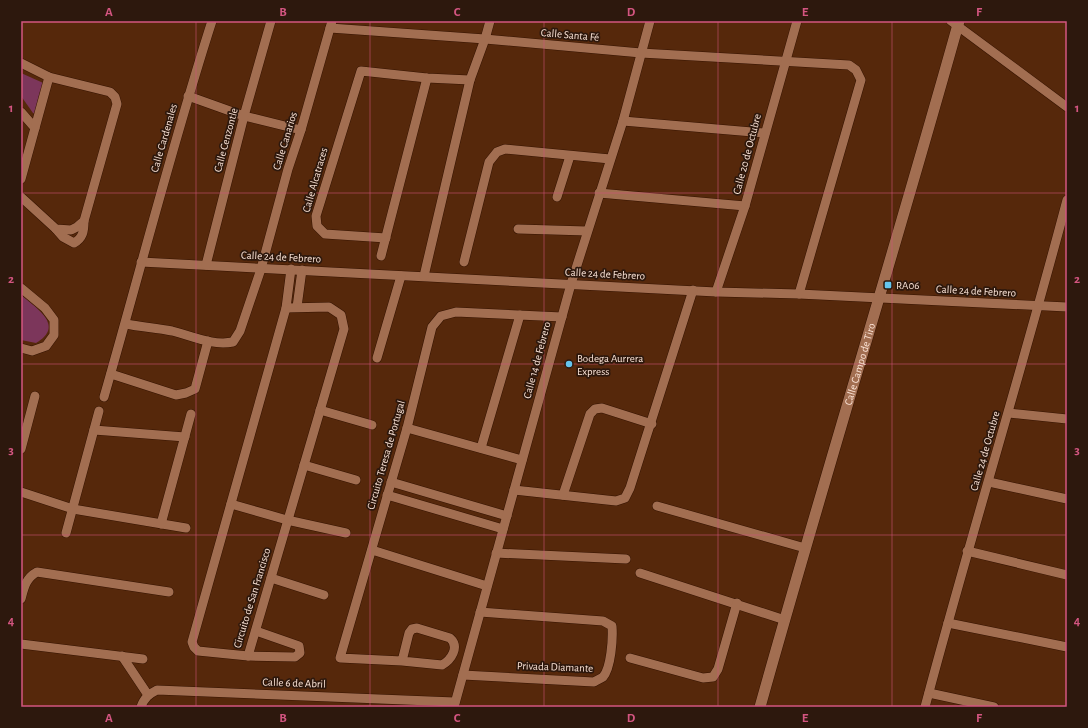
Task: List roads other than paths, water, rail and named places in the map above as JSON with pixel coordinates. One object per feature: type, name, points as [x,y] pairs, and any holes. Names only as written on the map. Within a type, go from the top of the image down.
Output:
[{"type":"street","name":"Calle Cardenales","points":[[104,397],[126,324],[141,262],[188,96],[212,21]]},
{"type":"street","name":"Calle Cenzontle","points":[[206,265],[244,116],[272,21]]},
{"type":"street","points":[[424,276],[470,80],[490,21]]},
{"type":"street","name":"Calle 14 de Febrero","points":[[455,704],[571,284],[623,121],[650,21]]},
{"type":"street","name":"Calle 20 de Octubre","points":[[716,292],[745,206],[797,21]]},
{"type":"street","points":[[956,22],[1067,108]]},
{"type":"street","name":"Calle Campo de Tiro","points":[[760,707],[805,548],[879,298],[956,22]]},
{"type":"street","name":"Calle Santa Fé","points":[[331,25],[641,53],[849,65],[856,70],[861,80],[799,294]]},
{"type":"street","name":"Calle Canarios","points":[[208,341],[224,344],[233,342],[240,331],[261,269],[288,169],[301,130],[331,25]]},
{"type":"street","points":[[21,63],[49,77],[110,92],[115,97],[117,104],[84,221],[83,234],[79,241],[74,243],[63,237],[21,197]]},
{"type":"street","name":"Calle Alcatraces","points":[[386,238],[325,234],[317,226],[316,216],[361,71],[427,78]]},
{"type":"street","points":[[21,179],[49,77]]},
{"type":"street","points":[[381,256],[427,78],[470,80]]},
{"type":"street","points":[[188,96],[244,116],[301,130]]},
{"type":"street","points":[[21,112],[35,128]]},
{"type":"street","points":[[623,121],[765,133]]},
{"type":"street","points":[[21,150],[30,146]]},
{"type":"street","points":[[464,262],[489,162],[497,152],[505,149],[610,159]]},
{"type":"street","points":[[557,198],[570,156]]},
{"type":"street","points":[[599,193],[745,206]]},
{"type":"street","name":"Calle 24 de Octubre","points":[[925,707],[967,551],[989,482],[1038,305],[1064,220],[1067,200]]},
{"type":"street","points":[[56,229],[71,230],[84,221]]},
{"type":"street","points":[[518,229],[587,232]]},
{"type":"street","name":"Calle 24 de Febrero","points":[[141,262],[716,292],[799,294],[1067,307]]},
{"type":"street","name":"Circuito de San Francisco","points":[[286,308],[329,307],[341,315],[344,329],[248,656],[198,651],[194,648],[192,642],[286,308],[291,269]]},
{"type":"street","points":[[298,307],[302,270]]},
{"type":"street","points":[[377,358],[401,276]]},
{"type":"street","points":[[21,288],[45,308],[54,320],[54,335],[46,346],[32,351],[21,348]]},
{"type":"street","points":[[514,490],[616,501],[625,498],[630,488],[652,424],[693,290]]},
{"type":"street","name":"Circuito Teresa de Portugal","points":[[402,661],[409,633],[417,628],[450,638],[454,641],[455,646],[450,659],[442,665],[402,661],[340,658],[407,428],[432,327],[441,316],[456,312],[562,317]]},
{"type":"street","points":[[481,448],[520,315]]},
{"type":"street","points":[[111,374],[176,395],[186,394],[195,389],[208,341],[171,331],[126,324]]},
{"type":"street","points":[[21,449],[24,423],[35,396]]},
{"type":"street","points":[[563,495],[590,414],[595,409],[602,408],[652,424]]},
{"type":"street","points":[[320,410],[372,425]]},
{"type":"street","points":[[66,533],[99,411]]},
{"type":"street","points":[[1008,413],[1067,419]]},
{"type":"street","points":[[161,524],[191,414]]},
{"type":"street","points":[[407,428],[522,460]]},
{"type":"street","points":[[94,430],[185,437]]},
{"type":"street","points":[[304,466],[356,480]]},
{"type":"street","points":[[391,482],[507,516]]},
{"type":"street","points":[[989,482],[1067,499]]},
{"type":"street","points":[[21,492],[73,509],[186,528]]},
{"type":"street","points":[[387,495],[503,529]]},
{"type":"street","points":[[231,504],[287,520],[346,533]]},
{"type":"street","points":[[658,506],[805,548]]},
{"type":"street","points":[[372,550],[487,586]]},
{"type":"street","points":[[967,551],[1067,575]]},
{"type":"street","points":[[496,553],[626,559]]},
{"type":"street","points":[[21,599],[26,582],[31,575],[37,572],[168,592]]},
{"type":"street","points":[[640,573],[737,603],[785,620]]},
{"type":"street","points":[[271,578],[324,595]]},
{"type":"street","points":[[630,658],[703,678],[713,677],[718,669],[737,603]]},
{"type":"street","name":"Privada Diamante","points":[[463,674],[594,682],[602,678],[607,671],[613,638],[612,626],[603,621],[480,612]]},
{"type":"street","points":[[948,623],[1067,647]]},
{"type":"street","points":[[248,656],[295,657],[300,653],[299,646],[256,631]]},
{"type":"street","points":[[21,644],[143,659]]},
{"type":"street","points":[[122,656],[148,695],[142,702],[141,707]]},
{"type":"street","name":"Calle 6 de Abril","points":[[148,695],[157,690],[455,704]]},
{"type":"street","points":[[929,693],[994,707]]},
{"type":"place","name":"RA06","points":[[888,285]]},
{"type":"place","name":"Bodega Aurrera Express","points":[[569,364]]}]
